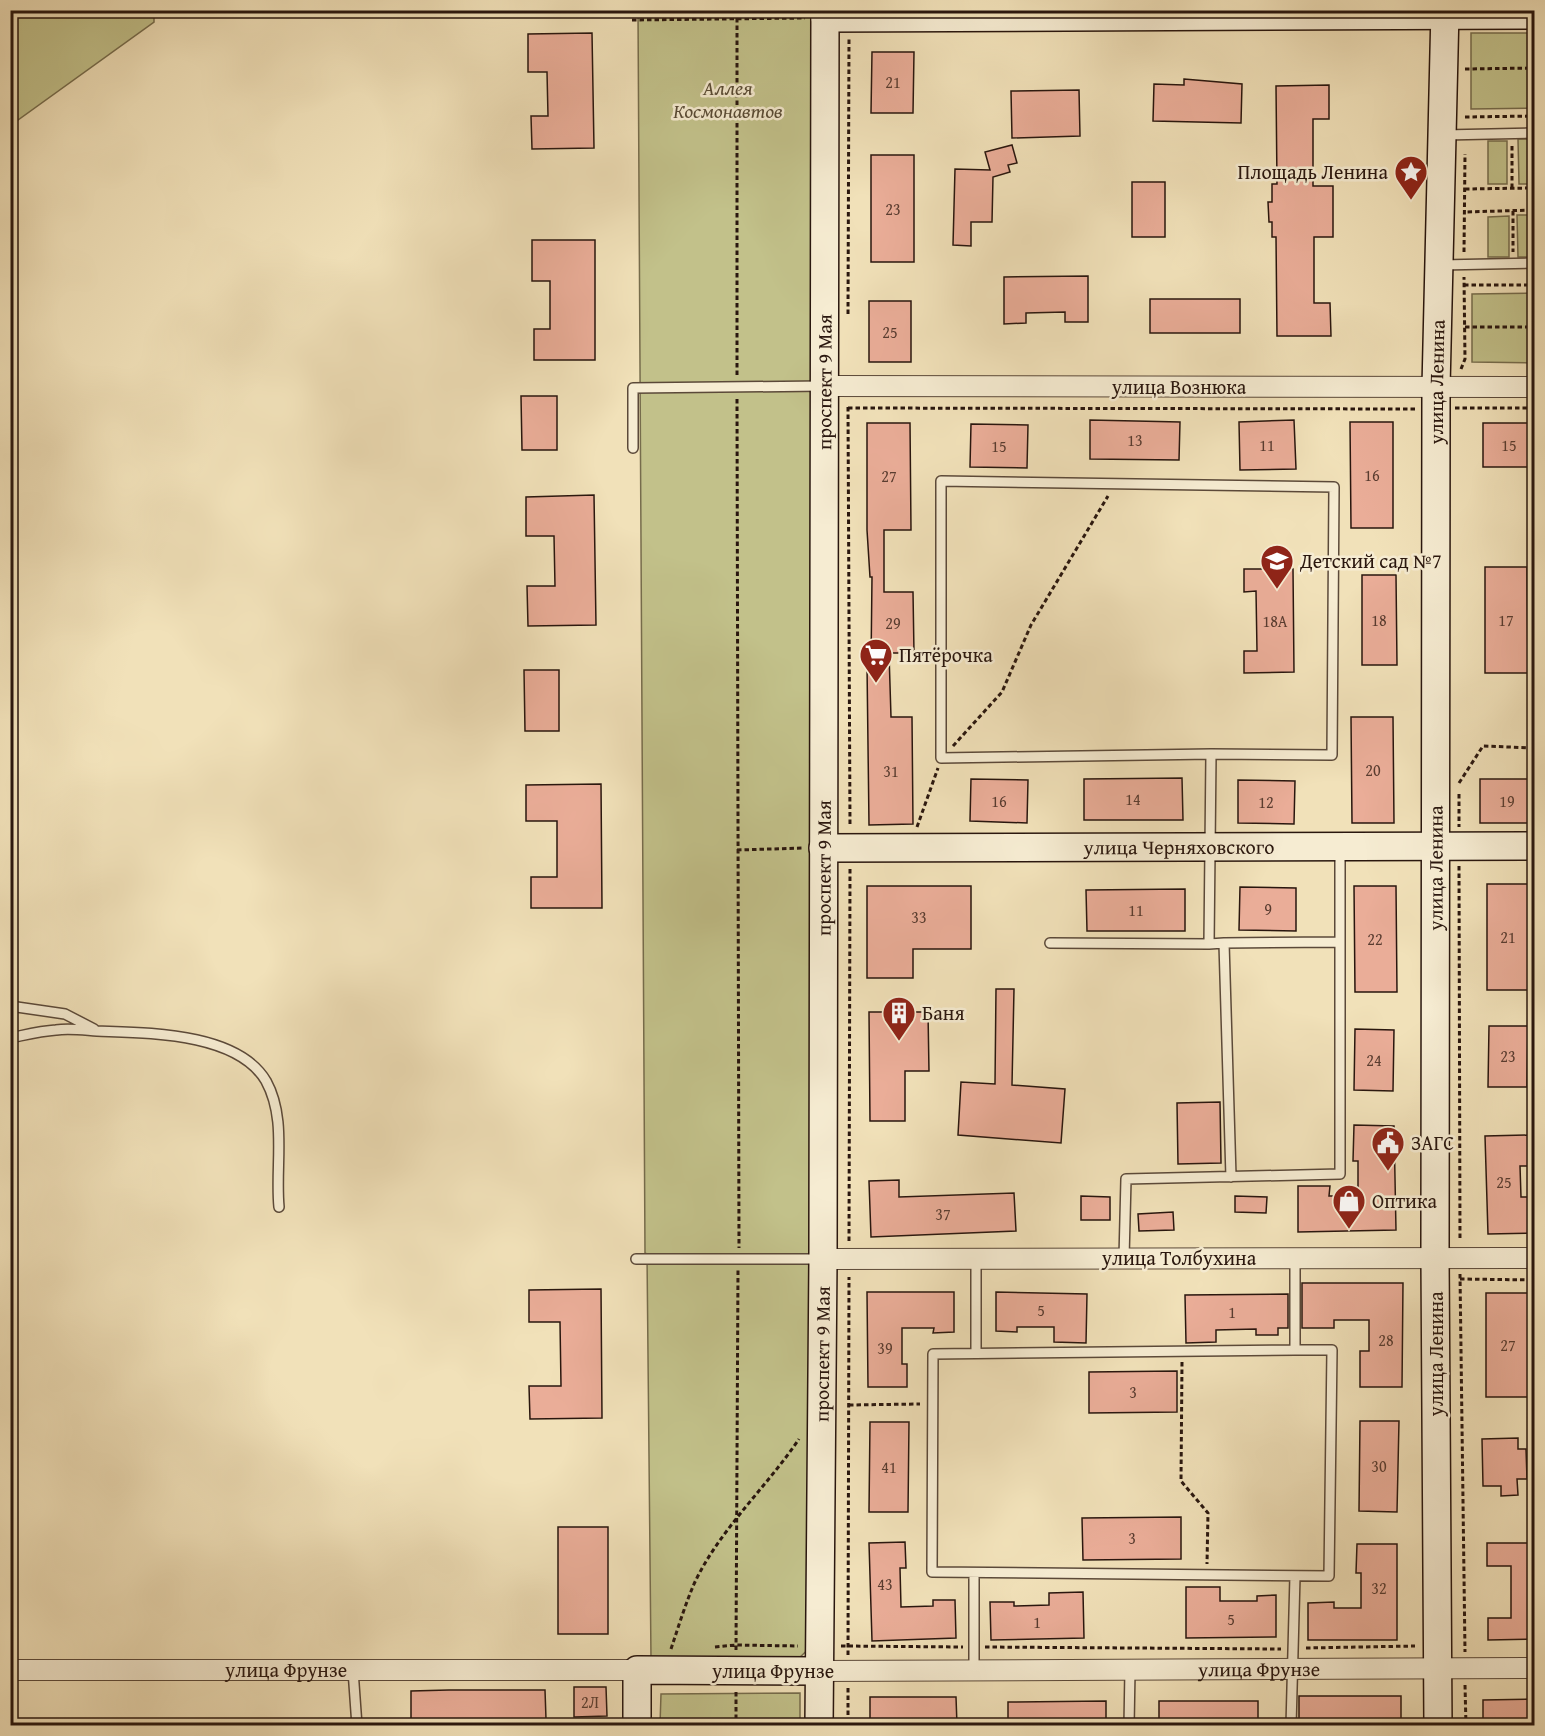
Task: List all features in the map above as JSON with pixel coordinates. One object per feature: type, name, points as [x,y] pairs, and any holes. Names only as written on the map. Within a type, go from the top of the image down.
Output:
[{"type":"street","points":[[825,14],[1445,12],[1534,15]]},
{"type":"street","name":"улица Ленина","points":[[1438,1725],[1447,1258],[1446,398],[1452,265],[1454,135],[1445,12]]},
{"type":"street","name":"проспект 9 Мая","points":[[819,1725],[823,1259],[825,14]]},
{"type":"street","name":"улица Вознюка","points":[[823,386],[1446,398],[1534,387]]},
{"type":"street","name":"улица Черняховского","points":[[823,848],[1534,846]]},
{"type":"street","name":"улица Толбухина","points":[[823,1259],[1534,1258]]},
{"type":"street","name":"улица Фрунзе","points":[[10,1670],[637,1670],[736,1657],[818,1659],[974,1670],[1534,1668]]},
{"type":"street","points":[[637,1670],[637,1725]]},
{"type":"lane","points":[[1454,135],[1534,133]]},
{"type":"lane","points":[[1452,265],[1534,263]]},
{"type":"lane","points":[[633,448],[633,388],[823,386]]},
{"type":"lane","points":[[941,481],[1334,487],[1332,755],[1211,753],[942,758],[941,481]]},
{"type":"lane","points":[[1209,944],[1211,753]]},
{"type":"lane","points":[[1124,1258],[1126,1179],[1340,1174],[1340,846]]},
{"type":"lane","points":[[1050,944],[1339,942]]},
{"type":"lane","points":[[1224,943],[1231,1177]]},
{"type":"lane","points":[[10,1006],[65,1014],[99,1031]]},
{"type":"lane","points":[[10,1038],[58,1029],[149,1033],[199,1041],[239,1055],[256,1068],[267,1083],[278,1119],[279,1208]]},
{"type":"lane","points":[[1295,1258],[1295,1350]]},
{"type":"lane","points":[[636,1260],[823,1259]]},
{"type":"lane","points":[[976,1259],[976,1353]]},
{"type":"lane","points":[[1332,1350],[1329,1576],[932,1572],[933,1354],[1182,1351],[1332,1350]]},
{"type":"lane","points":[[974,1573],[974,1670]]},
{"type":"lane","points":[[1291,1725],[1295,1576]]},
{"type":"lane","points":[[353,1670],[357,1725]]},
{"type":"lane","points":[[1129,1725],[1130,1670]]},
{"type":"path","points":[[736,1725],[739,1259],[737,10]]},
{"type":"path","points":[[632,20],[825,14]]},
{"type":"path","points":[[1465,60],[1465,69],[1534,68]]},
{"type":"path","points":[[1446,398],[1465,359],[1464,285],[1452,265],[1465,212],[1465,189],[1454,135],[1465,117],[1534,116]]},
{"type":"path","points":[[1512,134],[1512,188]]},
{"type":"path","points":[[1465,189],[1532,188],[1533,200],[1533,210],[1465,212]]},
{"type":"path","points":[[1513,212],[1514,264]]},
{"type":"path","points":[[1464,285],[1534,285]]},
{"type":"path","points":[[1465,327],[1531,327]]},
{"type":"path","points":[[848,408],[1446,398],[1534,408]]},
{"type":"path","points":[[909,848],[942,758],[1002,692],[1031,625],[1115,484]]},
{"type":"path","points":[[1459,783],[1483,746],[1534,748]]},
{"type":"path","points":[[1459,772],[1448,845],[1447,1258],[1460,1279],[1466,1725]]},
{"type":"path","points":[[737,850],[823,848]]},
{"type":"path","points":[[1460,1279],[1534,1280]]},
{"type":"path","points":[[1182,1351],[1181,1481],[1208,1513],[1206,1575]]},
{"type":"path","points":[[821,1407],[933,1404]]},
{"type":"path","points":[[680,1652],[669,1654],[694,1583],[736,1518],[782,1465],[801,1436]]},
{"type":"path","points":[[714,1648],[736,1657],[818,1659],[974,1647],[1293,1649],[1415,1646]]},
{"type":"green space","points":[[11,10],[154,11],[154,22],[11,125]]},
{"type":"green space","name":"Аллея Космонавтов","points":[[638,11],[816,11],[816,1642],[798,1659],[651,1658],[647,1254],[645,1253]]},
{"type":"green space","points":[[1471,33],[1534,33],[1534,108],[1471,109]]},
{"type":"green space","points":[[1518,139],[1534,139],[1534,184],[1519,184]]},
{"type":"green space","points":[[1488,141],[1507,141],[1507,184],[1488,184]]},
{"type":"green space","points":[[1517,215],[1534,215],[1534,257],[1518,257]]},
{"type":"green space","points":[[1509,216],[1509,257],[1488,257],[1488,217]]},
{"type":"green space","points":[[1534,293],[1534,363],[1472,362],[1472,294]]},
{"type":"green space","points":[[800,1693],[800,1725],[660,1725],[661,1694]]},
{"type":"building","points":[[592,33],[594,148],[532,149],[531,116],[548,116],[547,72],[528,72],[528,34]]},
{"type":"building","points":[[872,52],[914,52],[913,113],[871,113]]},
{"type":"building","points":[[1184,79],[1242,84],[1241,123],[1153,121],[1154,84],[1184,85]]},
{"type":"building","points":[[1329,85],[1329,119],[1313,119],[1313,186],[1333,186],[1333,237],[1314,237],[1314,303],[1330,303],[1331,336],[1277,336],[1276,237],[1272,237],[1268,202],[1272,202],[1272,184],[1277,184],[1276,86]]},
{"type":"building","points":[[1079,90],[1080,136],[1012,138],[1011,91]]},
{"type":"building","points":[[1012,145],[1017,163],[1008,165],[1010,172],[993,177],[992,222],[971,222],[971,246],[953,245],[955,169],[990,170],[985,152]]},
{"type":"building","points":[[871,155],[914,155],[914,262],[871,262]]},
{"type":"building","points":[[1132,182],[1165,182],[1165,237],[1132,237]]},
{"type":"building","points":[[532,240],[595,240],[595,360],[534,360],[534,329],[550,329],[550,281],[532,281]]},
{"type":"building","points":[[1088,276],[1088,322],[1065,322],[1065,312],[1026,313],[1026,323],[1004,324],[1004,277]]},
{"type":"building","points":[[1150,299],[1240,299],[1240,333],[1150,333]]},
{"type":"building","points":[[869,301],[911,301],[911,362],[869,362]]},
{"type":"building","points":[[521,396],[557,396],[557,450],[522,450]]},
{"type":"building","points":[[1090,420],[1180,422],[1179,460],[1090,459]]},
{"type":"building","points":[[1294,420],[1296,469],[1240,470],[1239,422]]},
{"type":"building","points":[[1350,422],[1393,422],[1393,528],[1351,528]]},
{"type":"building","points":[[867,423],[910,423],[911,530],[884,530],[884,592],[913,592],[914,653],[889,653],[891,717],[912,717],[913,824],[869,825],[867,665],[871,665],[872,577],[870,577],[867,530]]},
{"type":"building","points":[[1483,423],[1534,423],[1534,467],[1483,467]]},
{"type":"building","points":[[971,424],[1028,425],[1027,468],[970,467]]},
{"type":"building","points":[[594,495],[596,625],[528,626],[527,586],[555,586],[554,536],[526,536],[526,497]]},
{"type":"building","points":[[1485,567],[1527,567],[1528,673],[1485,673]]},
{"type":"building","points":[[1244,569],[1293,569],[1294,672],[1244,673],[1244,651],[1257,651],[1256,591],[1244,592]]},
{"type":"building","points":[[1362,575],[1396,575],[1397,665],[1362,665]]},
{"type":"building","points":[[524,670],[559,670],[559,731],[525,731]]},
{"type":"building","points":[[1351,717],[1393,717],[1394,823],[1352,823]]},
{"type":"building","points":[[1182,778],[1183,820],[1084,820],[1084,779]]},
{"type":"building","points":[[971,779],[1028,780],[1027,823],[970,821]]},
{"type":"building","points":[[1480,779],[1534,779],[1534,823],[1480,823]]},
{"type":"building","points":[[1238,780],[1295,781],[1294,824],[1238,823]]},
{"type":"building","points":[[601,784],[602,908],[531,908],[531,877],[557,877],[557,821],[526,821],[526,785]]},
{"type":"building","points":[[1487,884],[1529,884],[1529,990],[1487,990]]},
{"type":"building","points":[[867,886],[971,886],[971,949],[913,949],[913,978],[867,978]]},
{"type":"building","points":[[1354,886],[1396,886],[1397,992],[1355,992]]},
{"type":"building","points":[[1240,887],[1296,888],[1296,931],[1239,930]]},
{"type":"building","points":[[1185,889],[1185,931],[1087,931],[1086,890]]},
{"type":"building","points":[[996,989],[1014,989],[1012,1085],[1065,1089],[1061,1143],[958,1135],[961,1082],[995,1084]]},
{"type":"building","name":"Баня","points":[[869,1012],[928,1012],[929,1071],[905,1071],[905,1121],[870,1121]]},
{"type":"building","points":[[1489,1026],[1528,1026],[1527,1087],[1488,1087]]},
{"type":"building","points":[[1355,1029],[1394,1030],[1393,1091],[1354,1090]]},
{"type":"building","points":[[1220,1102],[1221,1163],[1178,1164],[1177,1103]]},
{"type":"building","points":[[1354,1125],[1394,1126],[1396,1230],[1298,1232],[1298,1186],[1330,1186],[1329,1196],[1358,1196],[1358,1161],[1353,1161]]},
{"type":"building","points":[[1530,1135],[1531,1166],[1520,1166],[1521,1197],[1534,1197],[1534,1233],[1488,1234],[1485,1136]]},
{"type":"building","points":[[899,1180],[899,1197],[1014,1193],[1016,1231],[871,1237],[869,1181]]},
{"type":"building","points":[[1081,1196],[1110,1197],[1110,1220],[1081,1220]]},
{"type":"building","points":[[1235,1196],[1267,1197],[1266,1213],[1235,1212]]},
{"type":"building","points":[[1173,1212],[1174,1230],[1139,1231],[1138,1214]]},
{"type":"building","points":[[1302,1283],[1403,1283],[1402,1387],[1360,1387],[1360,1351],[1369,1351],[1369,1320],[1334,1320],[1334,1328],[1302,1328]]},
{"type":"building","points":[[601,1289],[602,1418],[530,1419],[529,1386],[561,1386],[560,1322],[529,1322],[529,1290]]},
{"type":"building","points":[[867,1292],[954,1292],[954,1332],[933,1333],[934,1328],[902,1328],[902,1364],[907,1364],[907,1387],[868,1387]]},
{"type":"building","points":[[996,1292],[1087,1294],[1086,1343],[1054,1342],[1054,1327],[1017,1327],[1017,1332],[996,1331]]},
{"type":"building","points":[[1486,1293],[1531,1293],[1531,1397],[1486,1397]]},
{"type":"building","points":[[1288,1294],[1288,1328],[1278,1328],[1278,1335],[1256,1335],[1256,1329],[1216,1330],[1216,1342],[1186,1343],[1185,1295]]},
{"type":"building","points":[[1177,1371],[1177,1412],[1089,1413],[1089,1372]]},
{"type":"building","points":[[1360,1421],[1399,1421],[1397,1512],[1359,1511]]},
{"type":"building","points":[[870,1422],[909,1422],[908,1512],[869,1512]]},
{"type":"building","points":[[1518,1438],[1518,1449],[1526,1449],[1527,1479],[1517,1479],[1518,1495],[1501,1496],[1501,1486],[1483,1486],[1482,1439]]},
{"type":"building","points":[[1181,1517],[1181,1559],[1083,1560],[1082,1518]]},
{"type":"building","points":[[558,1527],[608,1527],[608,1634],[558,1634]]},
{"type":"building","points":[[905,1542],[906,1568],[900,1568],[901,1607],[933,1606],[933,1600],[955,1600],[956,1638],[872,1641],[869,1543]]},
{"type":"building","points":[[1487,1543],[1534,1543],[1534,1639],[1488,1640],[1488,1618],[1511,1618],[1511,1566],[1487,1566]]},
{"type":"building","points":[[1357,1544],[1397,1544],[1397,1640],[1308,1640],[1308,1603],[1334,1602],[1334,1608],[1361,1608],[1361,1573],[1356,1573]]},
{"type":"building","points":[[1186,1587],[1220,1587],[1220,1601],[1257,1601],[1257,1596],[1276,1595],[1276,1637],[1186,1638]]},
{"type":"building","points":[[1083,1592],[1084,1638],[991,1640],[990,1602],[1014,1602],[1014,1606],[1049,1605],[1049,1593]]},
{"type":"building","points":[[574,1687],[606,1687],[607,1716],[574,1717]]},
{"type":"building","points":[[545,1690],[546,1719],[411,1719],[411,1691]]},
{"type":"building","points":[[1299,1696],[1401,1696],[1401,1725],[1299,1725]]},
{"type":"building","points":[[870,1697],[956,1697],[957,1725],[870,1725]]},
{"type":"building","points":[[1534,1699],[1534,1725],[1483,1725],[1483,1700]]},
{"type":"building","points":[[1106,1701],[1106,1725],[1008,1725],[1008,1702]]},
{"type":"building","points":[[1159,1701],[1258,1701],[1258,1725],[1159,1725]]},
{"type":"place","name":"Площадь Ленина","points":[[1411,201]]},
{"type":"place","name":"Детский сад №7","points":[[1277,590]]},
{"type":"place","name":"Пятёрочка","points":[[876,684]]},
{"type":"place","name":"Баня","points":[[899,1042]]},
{"type":"place","name":"ЗАГС","points":[[1388,1172]]},
{"type":"place","name":"Оптика","points":[[1349,1230]]}]
